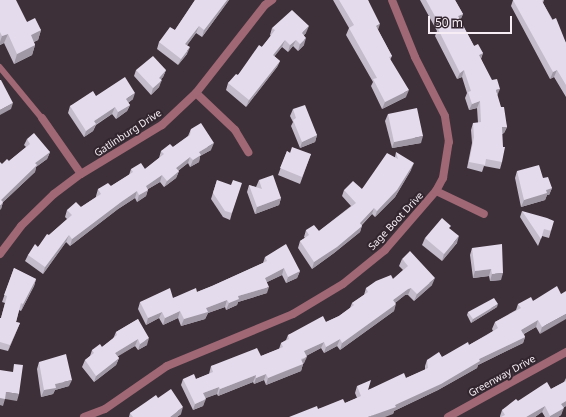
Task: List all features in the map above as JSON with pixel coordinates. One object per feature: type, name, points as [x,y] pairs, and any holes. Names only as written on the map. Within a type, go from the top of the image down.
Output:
[{"type":"street","name":"Gatlinburg Drive","points":[[0,254],[21,226],[54,194],[81,174],[162,125],[196,93],[265,5],[272,0]]},
{"type":"street","name":"Sage Boot Drive","points":[[84,417],[105,409],[167,366],[293,314],[343,284],[385,250],[436,191],[443,178],[449,142],[445,116],[415,57],[392,0]]},
{"type":"street","points":[[196,93],[235,130],[248,152]]},
{"type":"street","points":[[42,118],[81,174]]},
{"type":"street","points":[[436,191],[484,214]]},
{"type":"street","name":"Greenway Drive","points":[[448,417],[566,352]]},
{"type":"lane","points":[[0,67],[2,75],[42,118]]},
{"type":"building","points":[[0,0],[16,0],[27,22],[35,18],[41,30],[31,35],[35,45],[17,54],[8,34],[2,36],[0,32]]},
{"type":"building","points":[[195,0],[227,0],[204,30],[199,26],[185,44],[190,47],[181,59],[159,42],[170,27],[175,30]]},
{"type":"building","points":[[339,0],[368,0],[380,24],[376,26],[392,56],[389,57],[409,90],[385,102],[373,79],[377,78],[349,28],[354,25]]},
{"type":"building","points":[[426,0],[455,0],[463,14],[458,16],[474,46],[478,44],[483,53],[479,55],[492,80],[497,79],[500,89],[496,90],[501,107],[504,107],[507,127],[502,127],[503,147],[505,147],[502,162],[486,159],[485,165],[469,162],[474,137],[473,123],[481,122],[480,101],[472,104],[468,92],[471,91],[464,70],[460,73],[438,29],[441,27]]},
{"type":"building","points":[[513,0],[543,0],[542,1],[552,20],[556,18],[566,43],[566,85],[557,70],[553,72]]},
{"type":"building","points":[[292,10],[309,26],[302,33],[306,38],[300,44],[296,40],[290,45],[285,40],[273,55],[280,61],[249,100],[228,83],[236,74],[238,75],[259,45],[262,47],[275,30],[272,28]]},
{"type":"building","points":[[153,56],[166,70],[159,78],[162,80],[153,88],[136,70]]},
{"type":"building","points":[[125,77],[135,93],[126,99],[130,105],[118,112],[115,107],[94,121],[96,124],[86,131],[70,106],[93,91],[96,96]]},
{"type":"building","points":[[0,80],[13,103],[0,110]]},
{"type":"building","points":[[305,105],[317,135],[302,142],[293,120],[296,118],[293,109]]},
{"type":"building","points":[[417,108],[423,136],[394,142],[388,114]]},
{"type":"building","points":[[201,123],[214,143],[199,152],[201,155],[193,160],[190,157],[176,168],[179,171],[167,181],[162,175],[146,186],[148,190],[139,195],[137,191],[72,239],[69,235],[45,267],[28,255],[35,244],[38,247],[47,234],[49,235],[72,215],[67,210],[76,202],[81,207],[101,194],[98,189],[108,183],[111,186],[133,172],[131,169],[141,163],[145,169],[164,154],[161,151],[170,144],[173,147],[190,135],[191,129]]},
{"type":"building","points":[[34,133],[50,152],[35,163],[37,165],[1,200],[3,202],[0,206],[0,162],[2,164],[7,159],[9,161],[30,144],[27,139]]},
{"type":"building","points":[[292,147],[311,154],[302,177],[280,168],[287,151],[290,153]]},
{"type":"building","points":[[396,152],[414,163],[397,190],[377,211],[374,208],[360,223],[362,226],[337,247],[314,262],[300,241],[309,235],[306,230],[314,225],[319,231],[356,203],[344,190],[353,181],[362,189],[387,153],[398,159]]},
{"type":"building","points":[[539,165],[543,178],[548,177],[552,188],[546,190],[547,193],[524,200],[517,171]]},
{"type":"building","points":[[273,175],[281,198],[257,207],[249,185],[262,189],[259,180]]},
{"type":"building","points":[[217,180],[231,185],[233,180],[242,183],[232,213],[225,211],[213,193]]},
{"type":"building","points":[[522,211],[554,221],[551,231],[544,229],[541,239]]},
{"type":"building","points":[[442,218],[451,226],[449,228],[459,236],[444,254],[425,238]]},
{"type":"building","points":[[286,244],[300,271],[288,277],[284,268],[265,278],[269,287],[238,296],[239,299],[229,303],[227,300],[206,308],[208,312],[184,319],[180,311],[165,318],[162,312],[148,318],[140,302],[170,288],[173,298],[196,288],[197,292],[267,261],[265,257]]},
{"type":"building","points":[[502,244],[503,273],[492,274],[491,269],[475,271],[472,248]]},
{"type":"building","points":[[410,251],[435,278],[417,294],[411,288],[408,289],[393,300],[396,304],[342,343],[340,339],[326,347],[324,342],[304,351],[307,357],[301,359],[303,364],[268,378],[266,374],[256,378],[256,375],[220,389],[219,387],[203,393],[206,399],[195,404],[183,379],[194,374],[196,379],[213,372],[211,366],[257,348],[261,356],[283,347],[281,343],[289,339],[288,335],[323,316],[326,322],[339,316],[354,305],[352,303],[368,292],[366,288],[376,281],[391,275],[393,279],[408,266],[402,259]]},
{"type":"building","points":[[14,268],[36,279],[23,304],[21,303],[16,322],[20,323],[10,345],[0,342],[0,318],[7,296],[4,295]]},
{"type":"building","points":[[557,286],[561,294],[566,291],[566,314],[542,327],[538,320],[521,330],[525,337],[479,359],[480,361],[441,384],[395,405],[396,407],[368,417],[289,417],[317,406],[318,409],[343,399],[345,403],[361,396],[357,386],[371,380],[368,390],[404,373],[406,378],[428,368],[427,360],[439,352],[442,357],[468,342],[469,345],[487,335],[498,328],[495,322],[521,308],[518,304],[531,297],[533,301]]},
{"type":"building","points":[[494,298],[498,304],[473,319],[468,312]]},
{"type":"building","points":[[138,319],[149,338],[140,344],[138,339],[115,353],[119,358],[96,376],[85,360],[94,353],[92,350],[100,344],[102,347],[117,335],[116,332]]},
{"type":"building","points":[[66,354],[72,380],[55,384],[56,388],[44,390],[39,362]]},
{"type":"building","points":[[14,364],[23,365],[19,394],[6,392],[5,399],[0,398],[0,370],[13,372]]},
{"type":"building","points":[[566,381],[566,401],[561,404],[564,408],[550,416],[545,406],[526,417],[501,417],[505,415],[502,410],[516,399],[518,401],[547,382],[551,389]]},
{"type":"building","points":[[171,389],[183,407],[170,417],[133,417],[130,413],[156,395],[158,398]]}]
